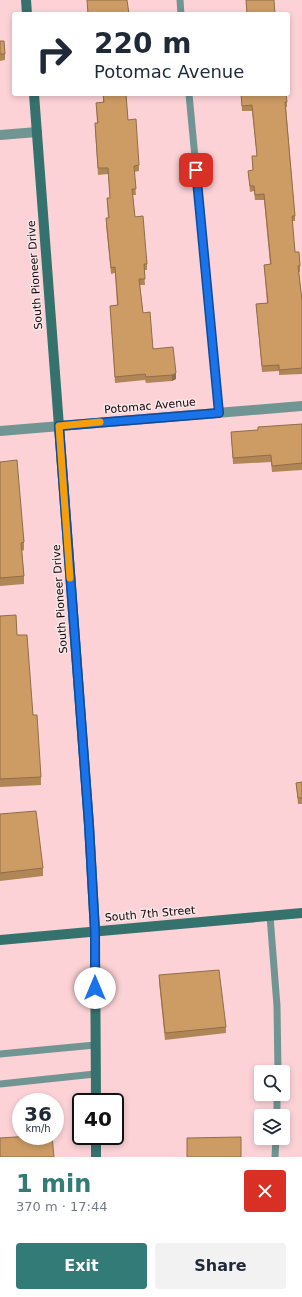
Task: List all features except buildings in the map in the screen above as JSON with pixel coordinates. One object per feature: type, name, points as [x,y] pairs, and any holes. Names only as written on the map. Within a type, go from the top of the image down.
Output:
[{"type":"street","points":[[26,0],[27,12]]},
{"type":"street","name":"South Pioneer Drive","points":[[34,96],[89,825],[95,931],[96,1093]]},
{"type":"street","points":[[0,135],[37,132]]},
{"type":"street","name":"Potomac Avenue","points":[[0,431],[302,406]]},
{"type":"street","name":"South 7th Street","points":[[0,940],[302,913]]},
{"type":"street","points":[[96,1145],[96,1157]]},
{"type":"lane","points":[[180,0],[181,12]]},
{"type":"lane","points":[[189,96],[219,413]]},
{"type":"lane","points":[[270,916],[277,1006],[278,1065]]},
{"type":"lane","points":[[0,1054],[95,1045]]},
{"type":"lane","points":[[0,1084],[96,1074]]},
{"type":"lane","points":[[275,1157],[276,1145]]},
{"type":"slow traffic","points":[[70,578],[59,426],[100,422]]},
{"type":"route","points":[[95,988],[95,931],[89,825],[59,426],[219,413],[196,170]]}]
